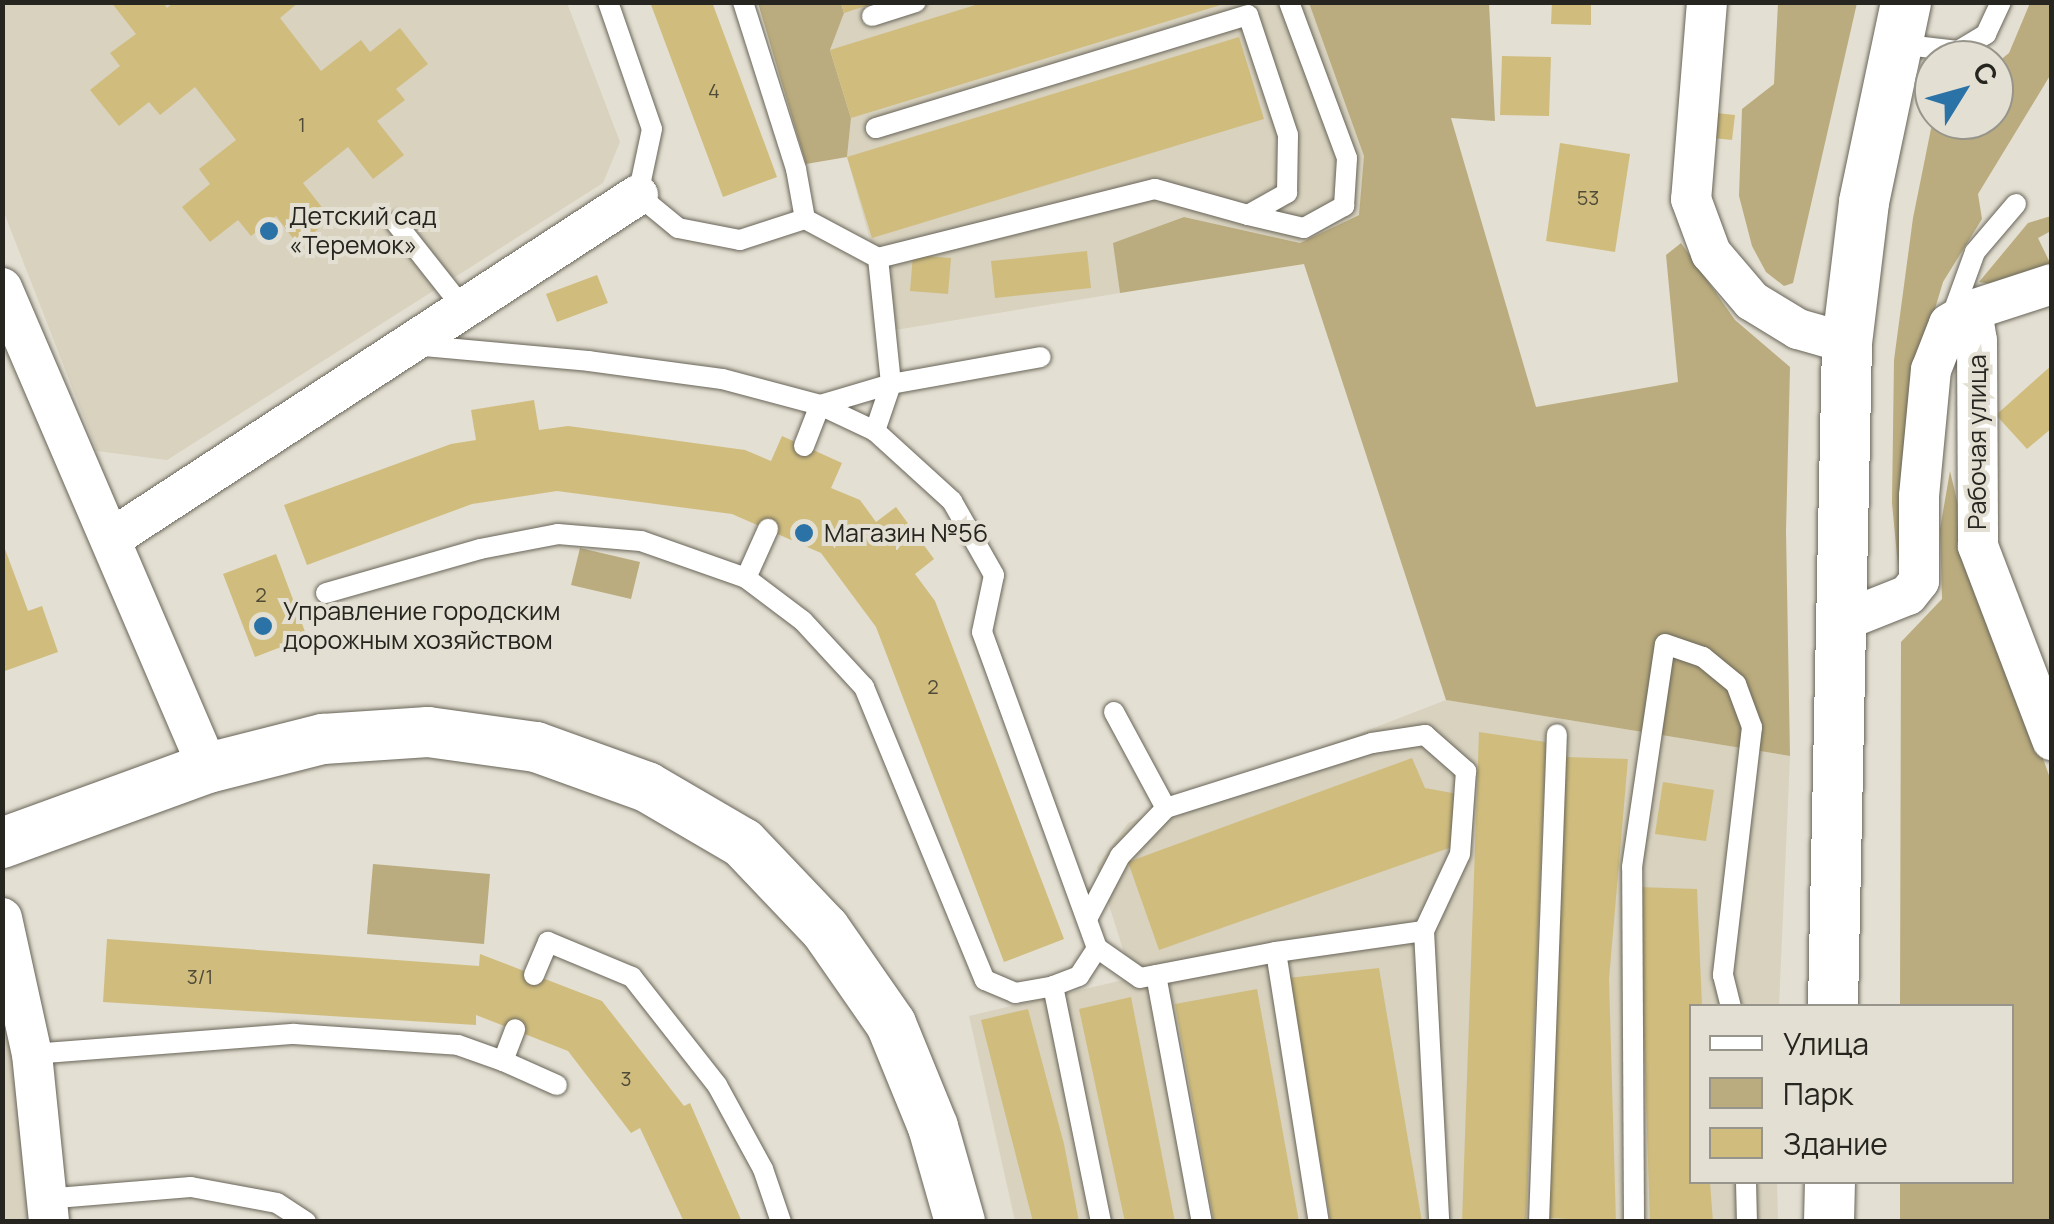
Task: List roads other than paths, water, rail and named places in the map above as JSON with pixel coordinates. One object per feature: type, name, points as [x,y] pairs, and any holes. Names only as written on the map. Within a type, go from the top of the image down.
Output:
[{"type":"street","points":[[1707,2],[1691,199],[1710,253],[1752,301],[1798,328],[1847,343]]},
{"type":"street","points":[[1833,1004],[1847,343],[1864,202],[1901,23]]},
{"type":"street","points":[[112,538],[638,195]]},
{"type":"street","points":[[1961,317],[2052,284]]},
{"type":"street","points":[[2,288],[208,768]]},
{"type":"street","name":"Рабочая улица","points":[[1840,622],[1908,595],[1919,580],[1920,496],[1931,370],[1961,317],[1976,340],[1978,546],[2052,740]]},
{"type":"street","points":[[2,842],[208,768],[323,739],[428,732],[536,747],[647,787],[743,843],[825,928],[890,1024],[933,1128],[960,1222]]},
{"type":"street","points":[[2,918],[32,1054],[46,1210]]},
{"type":"street","points":[[1830,1184],[1830,1222]]},
{"type":"lane","points":[[608,2],[652,129],[638,195],[678,228],[740,240],[805,219],[878,258],[1154,189],[1304,228],[1344,206],[1347,158],[1289,2]]},
{"type":"lane","points":[[743,2],[796,169],[805,219]]},
{"type":"lane","points":[[872,16],[916,2]]},
{"type":"lane","points":[[1901,23],[1958,51],[1986,34],[2000,2]]},
{"type":"lane","points":[[876,128],[1248,16],[1288,136],[1287,193],[1248,215]]},
{"type":"lane","points":[[1961,317],[1975,252],[2016,204]]},
{"type":"lane","points":[[396,224],[464,309]]},
{"type":"lane","points":[[875,431],[891,384],[878,258]]},
{"type":"lane","points":[[408,345],[588,361],[722,379],[820,405],[875,431],[952,501],[994,575],[982,632],[1097,948],[1140,978],[1276,952],[1424,931]]},
{"type":"lane","points":[[820,405],[891,384],[1041,356]]},
{"type":"lane","points":[[804,446],[820,405]]},
{"type":"lane","points":[[746,578],[768,530]]},
{"type":"lane","points":[[326,593],[480,549],[558,534],[641,541],[746,578],[803,621],[864,686],[986,980],[1014,993],[1053,986],[1080,976],[1097,948]]},
{"type":"lane","points":[[1634,1222],[1632,867],[1665,644],[1703,657],[1736,684],[1752,726],[1738,881],[1723,975],[1730,1004]]},
{"type":"lane","points":[[1114,712],[1166,808]]},
{"type":"lane","points":[[1539,1222],[1557,734]]},
{"type":"lane","points":[[1088,917],[1120,856],[1166,808],[1372,743],[1425,735],[1466,771],[1460,854],[1424,931],[1439,1222]]},
{"type":"lane","points":[[534,975],[548,942],[632,976],[717,1085],[763,1169],[781,1222]]},
{"type":"lane","points":[[1276,952],[1320,1222]]},
{"type":"lane","points":[[1156,975],[1202,1222]]},
{"type":"lane","points":[[1053,986],[1101,1222]]},
{"type":"lane","points":[[503,1062],[514,1030]]},
{"type":"lane","points":[[32,1054],[294,1034],[458,1045],[557,1085]]},
{"type":"lane","points":[[1746,1184],[1746,1222]]},
{"type":"lane","points":[[46,1210],[191,1186],[276,1204],[306,1222]]},
{"type":"place","name":"Детский сад «Теремок»","points":[[269,231]]},
{"type":"place","name":"Магазин №56","points":[[804,533]]},
{"type":"place","name":"Управление городским дорожным хозяйством","points":[[263,626]]}]
